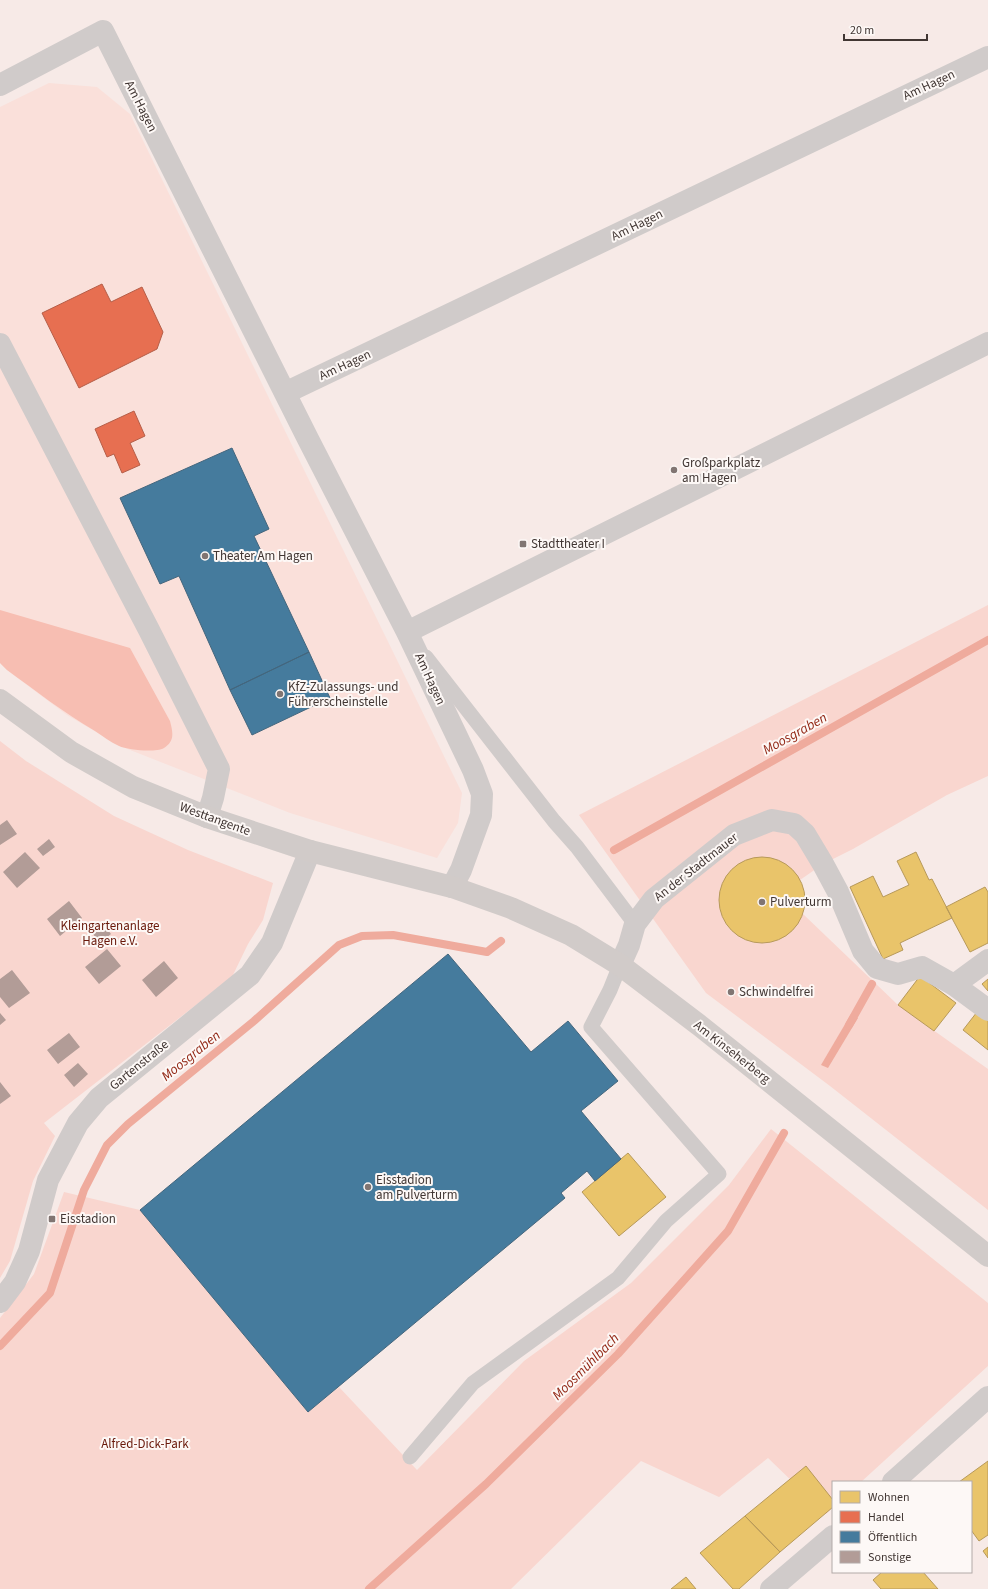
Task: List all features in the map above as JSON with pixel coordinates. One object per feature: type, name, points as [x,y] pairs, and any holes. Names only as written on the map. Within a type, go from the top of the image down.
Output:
[{"type":"main road","name":"Westtangente","points":[[0,700],[71,752],[133,787],[207,817],[310,851],[452,887]]},
{"type":"main road","name":"Am Kinseherberg","points":[[452,887],[542,921],[572,935],[620,965],[699,1025],[988,1256]]},
{"type":"street","name":"Am Hagen","points":[[0,85],[103,31],[407,632],[473,770],[482,794],[481,815],[461,870],[452,887]]},
{"type":"street","name":"Am Hagen","points":[[285,393],[988,57]]},
{"type":"street","points":[[407,632],[988,343]]},
{"type":"street","points":[[0,344],[149,630],[219,769],[213,798],[207,817]]},
{"type":"street","name":"An der Stadtmauer","points":[[620,965],[629,945],[635,924],[654,899],[734,834],[772,820],[794,824],[805,834],[838,892],[863,951],[877,968],[898,974],[922,967],[954,985]]},
{"type":"street","name":"Gartenstraße","points":[[0,1302],[15,1282],[29,1251],[48,1180],[78,1123],[100,1098],[250,975],[272,943],[310,851]]},
{"type":"street","points":[[988,960],[954,985],[988,1010]]},
{"type":"street","points":[[894,1481],[987,1402]]},
{"type":"street","points":[[771,1589],[832,1537]]},
{"type":"lane","points":[[407,632],[554,821],[577,847],[635,924]]},
{"type":"lane","points":[[410,1457],[473,1383],[618,1278],[666,1221],[718,1174],[591,1027],[610,990],[620,965]]},
{"type":"shaded area","points":[[49,83],[97,87],[130,114],[462,793],[458,823],[437,858],[290,813],[120,746],[67,715],[7,670],[0,663],[0,107]]},
{"type":"shaded area","points":[[0,610],[130,648],[170,721],[172,740],[170,743],[160,750],[148,751],[135,750],[119,746],[61,709],[7,670],[0,663]]},
{"type":"shaded area","points":[[851,1014],[858,1018],[828,1068],[821,1065]]},
{"type":"green space","points":[[988,605],[988,776],[947,795],[853,849],[823,864],[800,880],[792,870],[776,860],[770,858],[757,858],[747,860],[734,868],[725,879],[719,898],[722,915],[730,929],[743,938],[758,943],[775,941],[790,932],[803,914],[898,1005],[988,1069],[988,1210],[830,1086],[706,993],[579,815]]},
{"type":"green space","name":"Kleingartenanlage Hagen e.V.","points":[[0,741],[26,761],[114,816],[188,850],[273,883],[263,920],[248,944],[232,977],[44,1123],[55,1136],[33,1181],[10,1261],[0,1278]]},
{"type":"green space","name":"Alfred-Dick-Park","points":[[771,1129],[988,1303],[988,1366],[862,1481],[832,1481],[832,1508],[826,1514],[768,1458],[719,1497],[641,1461],[511,1589],[0,1589],[0,1318],[34,1274],[64,1192],[140,1210],[308,1412],[339,1387],[417,1470],[524,1361],[631,1283],[729,1185]]},
{"type":"building: Wohnen","points":[[916,852],[929,880],[932,879],[952,918],[900,943],[903,950],[883,959],[850,887],[873,876],[883,897],[909,885],[897,861]]},
{"type":"building: Wohnen","name":"Pulverturm","points":[[762,857],[778,860],[786,864],[798,876],[802,884],[805,900],[802,916],[798,924],[786,936],[778,940],[762,943],[746,940],[738,936],[726,924],[722,916],[719,900],[722,884],[726,876],[738,864],[746,860]]},
{"type":"building: Wohnen","points":[[985,887],[988,892],[988,943],[970,952],[946,907]]},
{"type":"building: Wohnen","points":[[920,976],[956,1003],[934,1031],[898,1005]]},
{"type":"building: Wohnen","points":[[988,979],[988,991],[982,984]]},
{"type":"building: Wohnen","points":[[977,1012],[988,1020],[988,1050],[963,1030]]},
{"type":"building: Wohnen","points":[[628,1153],[666,1197],[619,1236],[582,1192]]},
{"type":"building: Wohnen","points":[[988,1461],[988,1535],[979,1541],[972,1531],[972,1481],[960,1481]]},
{"type":"building: Wohnen","points":[[806,1466],[832,1499],[832,1508],[780,1552],[745,1516]]},
{"type":"building: Wohnen","points":[[745,1516],[780,1552],[739,1589],[733,1589],[700,1553]]},
{"type":"building: Wohnen","points":[[988,1547],[988,1558],[983,1551]]},
{"type":"building: Wohnen","points":[[881,1573],[924,1573],[938,1589],[881,1589],[873,1580]]},
{"type":"building: Wohnen","points":[[686,1577],[696,1589],[671,1589]]},
{"type":"building: Handel","points":[[102,284],[111,302],[142,287],[163,332],[157,349],[79,388],[42,313]]},
{"type":"building: Handel","points":[[134,411],[145,436],[130,443],[140,465],[122,473],[114,454],[107,457],[95,429]]},
{"type":"building: Öffentlich","name":"Theater Am Hagen","points":[[232,448],[269,529],[254,536],[309,652],[230,690],[179,576],[160,584],[120,498]]},
{"type":"building: Öffentlich","name":"KfZ-Zulassungs- und Führerscheinstelle","points":[[309,652],[330,698],[252,735],[230,690]]},
{"type":"building: Öffentlich","name":"Eisstadion am Pulverturm","points":[[448,954],[531,1052],[568,1021],[618,1081],[581,1111],[621,1159],[595,1181],[587,1171],[561,1193],[565,1198],[308,1412],[140,1210]]},
{"type":"building: Sonstige","points":[[7,820],[17,834],[0,845],[0,825]]},
{"type":"building: Sonstige","points":[[49,839],[55,847],[43,856],[37,849]]},
{"type":"building: Sonstige","points":[[25,852],[40,868],[17,888],[3,872]]},
{"type":"building: Sonstige","points":[[69,901],[82,918],[60,936],[47,919]]},
{"type":"building: Sonstige","points":[[105,926],[111,934],[100,943],[93,934]]},
{"type":"building: Sonstige","points":[[107,949],[121,966],[99,984],[85,967]]},
{"type":"building: Sonstige","points":[[164,961],[178,978],[156,997],[142,980]]},
{"type":"building: Sonstige","points":[[12,970],[30,993],[9,1008],[0,997],[0,979]]},
{"type":"building: Sonstige","points":[[0,1013],[6,1020],[0,1025]]},
{"type":"building: Sonstige","points":[[69,1033],[80,1047],[58,1064],[47,1050]]},
{"type":"building: Sonstige","points":[[78,1063],[88,1074],[74,1087],[64,1075]]},
{"type":"building: Sonstige","points":[[0,1082],[11,1096],[0,1104]]},
{"type":"waterway","name":"Moosgraben","points":[[614,850],[988,640]]},
{"type":"waterway","name":"Moosgraben","points":[[0,1346],[50,1293],[84,1190],[107,1145],[128,1124],[254,1021],[339,945],[362,936],[393,935],[487,952],[501,941]]},
{"type":"waterway","name":"Moosmühlbach","points":[[849,1025],[872,984]]},
{"type":"waterway","name":"Moosmühlbach","points":[[369,1589],[486,1484],[618,1354],[728,1231],[784,1133]]},
{"type":"place","name":"Großparkplatz am Hagen","points":[[674,470]]},
{"type":"place","name":"Stadttheater I","points":[[523,544]]},
{"type":"place","name":"Theater Am Hagen","points":[[205,556]]},
{"type":"place","name":"KfZ-Zulassungs- und Führerscheinstelle","points":[[280,694]]},
{"type":"place","name":"Pulverturm","points":[[762,902]]},
{"type":"place","name":"Schwindelfrei","points":[[731,992]]},
{"type":"place","name":"Eisstadion am Pulverturm","points":[[368,1187]]},
{"type":"place","name":"Eisstadion","points":[[52,1219]]}]
